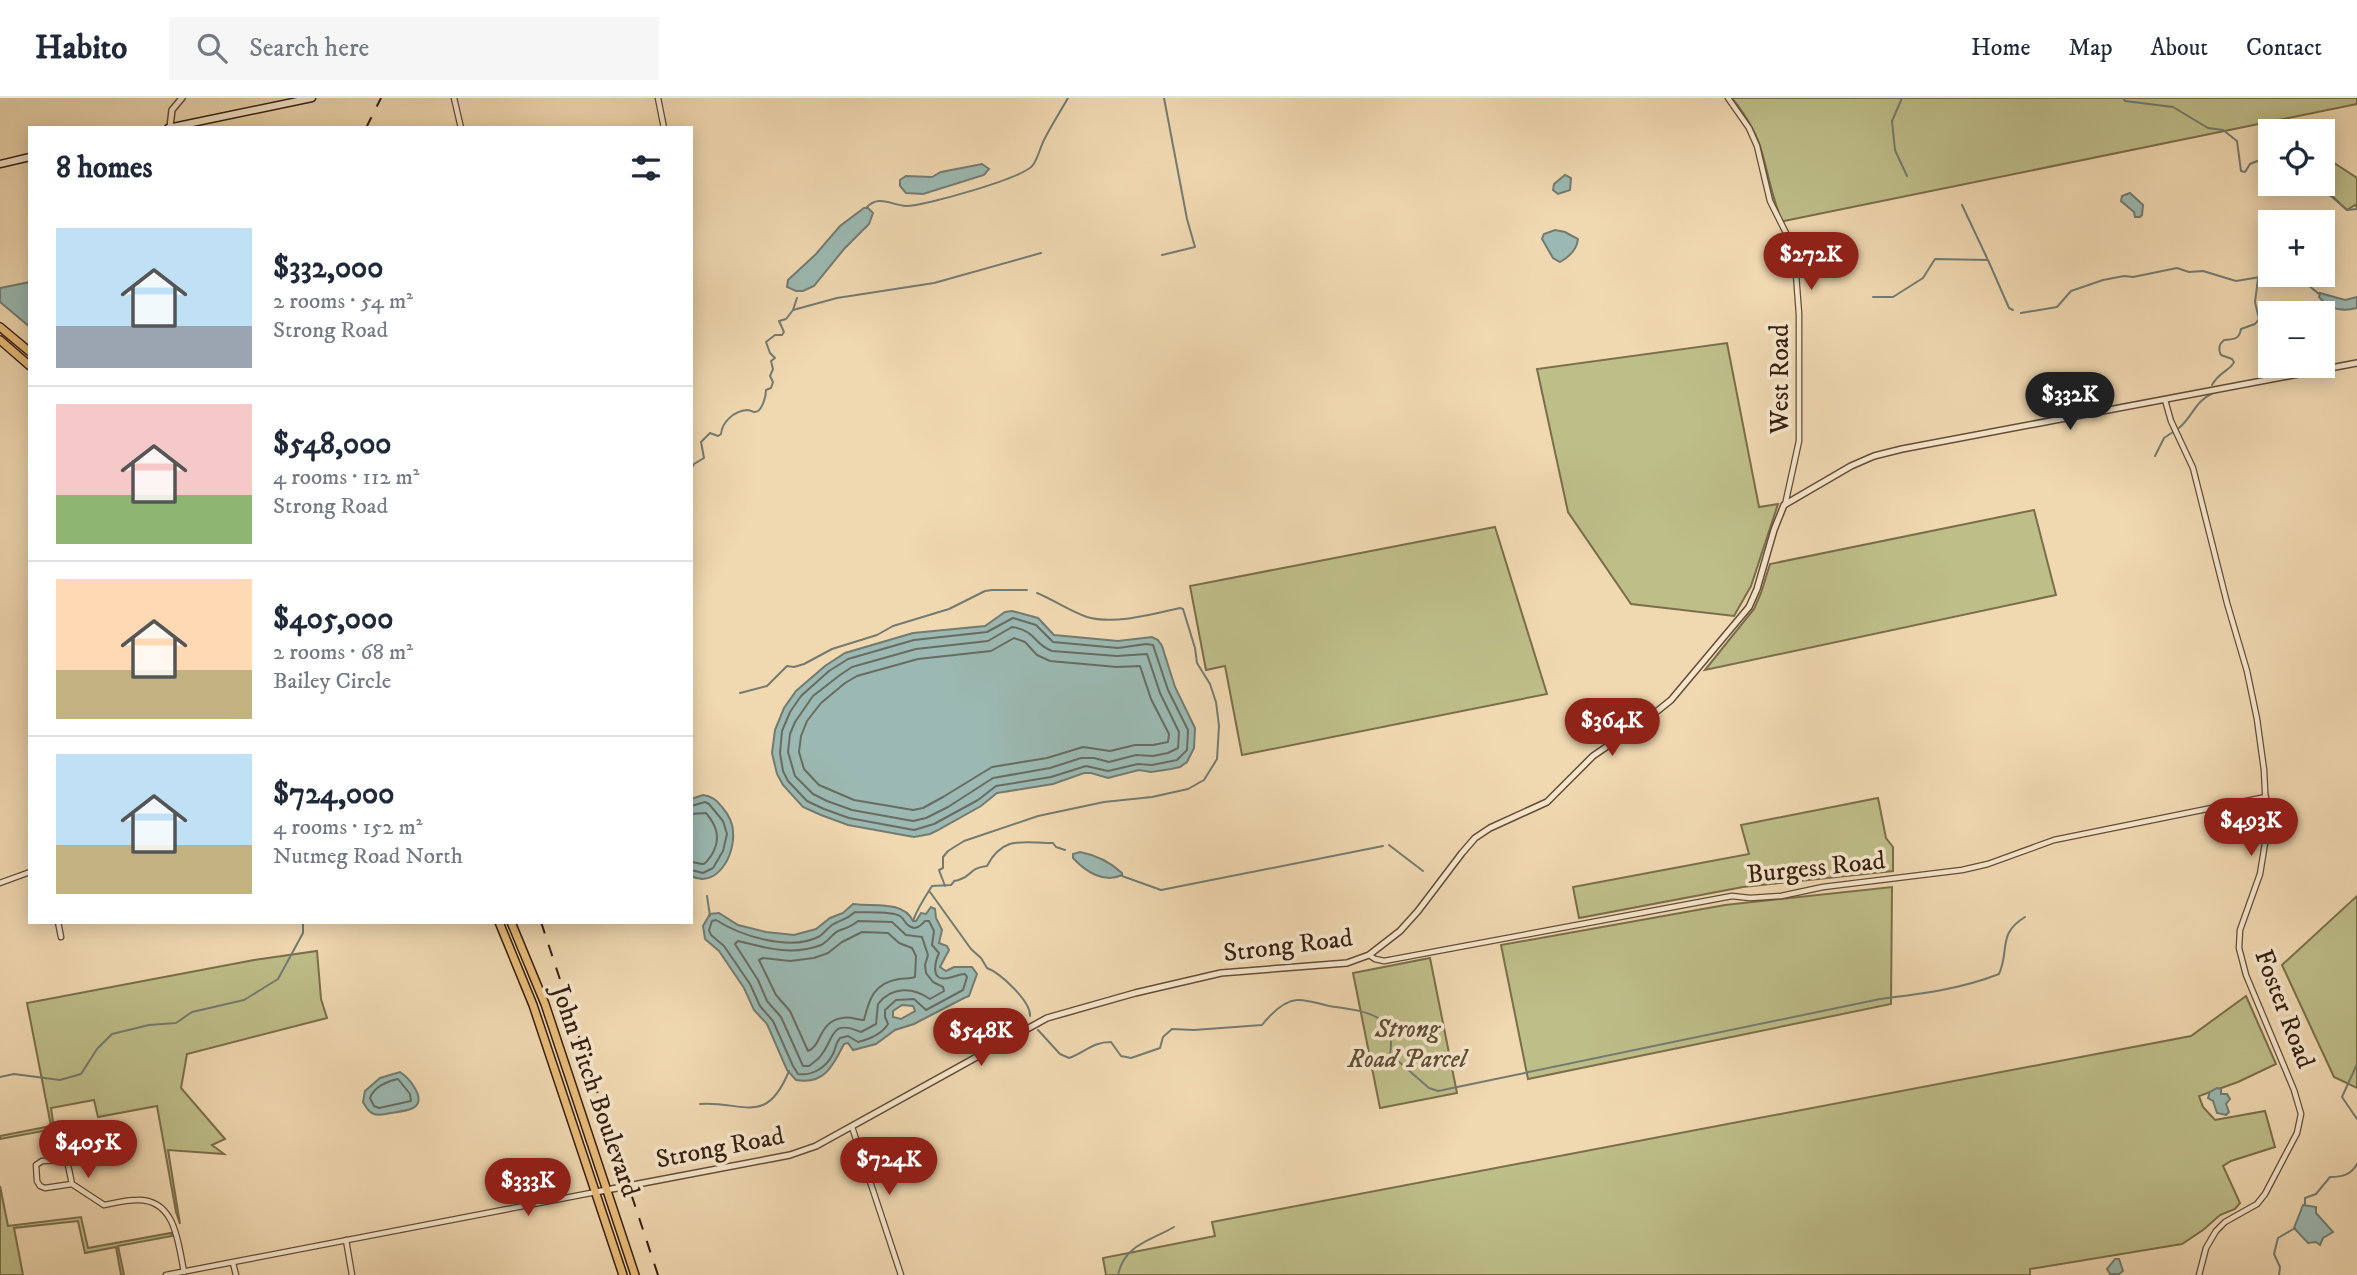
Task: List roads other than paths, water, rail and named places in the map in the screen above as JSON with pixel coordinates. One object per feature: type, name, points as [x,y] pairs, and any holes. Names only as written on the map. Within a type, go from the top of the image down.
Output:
[{"type":"highway","points":[[0,327],[28,350]]},
{"type":"highway","points":[[0,340],[28,364]]},
{"type":"highway","name":"John Fitch Boulevard","points":[[500,924],[533,1005],[623,1275]]},
{"type":"highway","name":"John Fitch Boulevard","points":[[512,924],[545,1004],[635,1275]]},
{"type":"main road","points":[[174,126],[312,98]]},
{"type":"main road","points":[[0,164],[28,158]]},
{"type":"street","points":[[169,126],[172,110],[182,98]]},
{"type":"street","points":[[454,98],[461,126]]},
{"type":"street","points":[[658,98],[664,126]]},
{"type":"street","name":"West Road","points":[[1728,98],[1749,128],[1770,201],[1789,239],[1797,274],[1800,442],[1784,505]]},
{"type":"street","points":[[1784,505],[1851,466],[1885,453],[2357,363]]},
{"type":"street","name":"Foster Road","points":[[2165,400],[2171,421],[2193,468],[2247,671],[2257,719],[2268,822],[2255,891],[2240,930],[2239,948],[2246,975],[2294,1090],[2301,1114],[2300,1125],[2261,1199],[2251,1208],[2225,1222],[2212,1236],[2203,1256],[2199,1275]]},
{"type":"street","name":"Strong Road","points":[[166,1275],[790,1155],[816,1146],[852,1127],[1047,1018],[1135,993],[1221,973],[1347,963],[1369,955],[1419,911],[1475,838],[1490,828],[1547,802],[1593,756],[1650,717],[1681,690],[1748,607],[1757,589],[1784,505]]},
{"type":"street","name":"Burgess Road","points":[[1369,955],[1384,961],[1732,896],[1781,896],[1823,887],[1962,870],[1989,864],[2054,840],[2266,797]]},
{"type":"street","points":[[0,883],[28,873]]},
{"type":"street","points":[[58,924],[61,937]]},
{"type":"street","points":[[852,1127],[901,1275]]},
{"type":"street","points":[[72,1184],[68,1165],[64,1160],[42,1161],[36,1165],[37,1181],[45,1188],[72,1184],[104,1205],[136,1200],[160,1205],[171,1218],[184,1272]]},
{"type":"street","points":[[346,1240],[352,1275]]},
{"type":"street","points":[[233,1263],[236,1275]]},
{"type":"water","points":[[982,164],[989,169],[984,175],[923,194],[906,193],[900,186],[900,180],[906,176],[932,177],[941,172]]},
{"type":"water","points":[[1565,175],[1571,178],[1570,190],[1558,194],[1553,190],[1554,184]]},
{"type":"water","points":[[2130,193],[2143,205],[2140,217],[2135,217],[2134,212],[2121,201],[2122,196]]},
{"type":"water","points":[[864,208],[873,213],[869,224],[844,249],[814,286],[803,291],[787,287],[788,280],[816,254],[840,226]]},
{"type":"water","points":[[1555,230],[1578,239],[1572,252],[1560,262],[1553,258],[1542,239],[1544,234]]},
{"type":"water","points":[[28,282],[28,325],[0,302],[0,288]]},
{"type":"water","points":[[2320,293],[2345,300],[2357,297],[2357,308],[2341,310],[2335,308],[2335,301],[2323,301],[2319,297]]},
{"type":"water","points":[[1012,611],[1038,618],[1054,635],[1118,641],[1152,637],[1158,640],[1175,687],[1195,728],[1194,748],[1187,762],[1171,769],[1151,772],[1139,770],[1108,778],[1084,773],[1053,784],[997,793],[981,806],[938,830],[914,837],[848,825],[821,815],[803,807],[783,785],[772,753],[775,730],[784,708],[796,691],[825,666],[845,653],[913,633],[985,626],[1005,612]]},
{"type":"water","points":[[703,795],[714,799],[726,812],[732,825],[731,850],[722,868],[709,878],[693,877],[693,798]]},
{"type":"water","points":[[1080,852],[1108,862],[1122,875],[1108,878],[1095,875],[1073,858],[1073,854]]},
{"type":"water","points":[[853,904],[887,906],[902,910],[916,921],[921,913],[926,914],[931,907],[935,909],[942,930],[939,943],[947,946],[949,950],[940,967],[946,971],[954,967],[972,967],[977,974],[969,996],[914,1024],[895,1030],[876,1044],[853,1050],[848,1043],[844,1044],[836,1060],[821,1077],[806,1081],[796,1080],[787,1070],[767,1024],[754,1010],[744,988],[719,951],[705,939],[703,926],[710,914],[719,913],[738,925],[794,935],[816,929],[830,918],[843,913]],"holes":[[[902,1005],[913,1006],[915,1011],[901,1019],[893,1017],[893,1011]]]},
{"type":"water","points":[[400,1072],[416,1089],[419,1100],[417,1104],[408,1110],[376,1115],[370,1112],[363,1102],[365,1091],[380,1078]]},
{"type":"water","points":[[2217,1088],[2230,1099],[2226,1104],[2229,1112],[2226,1115],[2217,1113],[2213,1101],[2208,1098],[2210,1092]]},
{"type":"water","points":[[2303,1205],[2316,1207],[2316,1213],[2333,1232],[2323,1238],[2320,1245],[2316,1242],[2308,1243],[2294,1228]]},
{"type":"water","points":[[2115,1259],[2119,1259],[2123,1271],[2110,1274],[2107,1269]]},
{"type":"waterway","points":[[866,208],[880,201],[916,205],[994,184],[1026,170],[1035,162],[1068,98]]},
{"type":"waterway","points":[[1162,255],[1195,247],[1187,219],[1164,98]]},
{"type":"waterway","points":[[1902,98],[1892,121],[1895,150],[1907,176]]},
{"type":"waterway","points":[[2123,98],[2125,101],[2173,107],[2208,128],[2223,130],[2237,141],[2241,171],[2245,172],[2250,164],[2258,162]]},
{"type":"waterway","points":[[2331,196],[2347,210],[2357,209]]},
{"type":"waterway","points":[[1962,205],[1987,258]]},
{"type":"waterway","points":[[793,310],[837,298],[934,283],[1041,253]]},
{"type":"waterway","points":[[1873,297],[1893,297],[1923,278],[1935,259],[1988,260],[2009,308],[2013,310]]},
{"type":"waterway","points":[[2021,313],[2057,307],[2071,291],[2103,280],[2177,268],[2189,272],[2203,271],[2236,281],[2258,277]]},
{"type":"waterway","points":[[2212,385],[2234,362],[2221,355],[2221,343],[2236,338],[2241,329],[2255,324],[2259,319],[2255,302],[2258,279]]},
{"type":"waterway","points":[[2311,287],[2319,294]]},
{"type":"waterway","points":[[693,466],[704,458],[701,442],[710,433],[718,436],[726,421],[733,415],[747,410],[756,412],[761,407],[766,390],[771,388],[773,382],[770,376],[773,369],[771,361],[775,358],[766,342],[775,335],[782,335],[784,332],[779,321],[786,319],[797,298]]},
{"type":"waterway","points":[[2179,428],[2202,400],[2213,393]]},
{"type":"waterway","points":[[2155,456],[2164,438],[2173,432]]},
{"type":"waterway","points":[[740,693],[767,686],[787,666],[804,664],[832,649],[949,609],[985,591],[1027,590]]},
{"type":"waterway","points":[[945,886],[939,870],[943,868],[943,857],[964,841],[1038,816],[1188,789],[1204,780],[1217,759],[1219,726],[1216,702],[1210,684],[1197,663],[1183,609],[1121,619],[1098,619],[1081,615],[1037,593]]},
{"type":"waterway","points":[[913,921],[932,886],[951,885],[977,868],[987,866],[993,856],[1007,845],[1023,842],[1053,843],[1065,850]]},
{"type":"waterway","points":[[1389,845],[1423,871]]},
{"type":"waterway","points":[[1122,876],[1161,890],[1383,846]]},
{"type":"waterway","points":[[930,892],[987,968],[1007,981],[1026,1003],[1030,1016]]},
{"type":"waterway","points":[[707,896],[710,916]]},
{"type":"waterway","points":[[1038,1030],[1060,1054],[1069,1058],[1104,1042],[1111,1042],[1121,1056],[1131,1058],[1160,1048],[1163,1037],[1172,1029],[1262,1025],[1282,1006],[1292,1001],[1304,1000],[1364,1012],[1382,1021],[1391,1040],[1390,1054],[1429,1088],[1438,1091],[1880,999],[1970,984],[1999,974],[2007,936],[2016,923],[2025,917]]},
{"type":"waterway","points":[[0,1077],[14,1074],[60,1080],[81,1074],[97,1049],[112,1034],[149,1025],[176,1023],[192,1012],[244,1000],[278,979],[303,933],[303,924]]},
{"type":"waterway","points":[[2357,1064],[2342,1097],[2357,1119]]},
{"type":"waterway","points":[[700,1104],[741,1107],[762,1105],[772,1099],[789,1071]]},
{"type":"waterway","points":[[2305,1205],[2305,1198],[2316,1194],[2330,1177],[2346,1175],[2357,1164]]},
{"type":"waterway","points":[[1118,1275],[1121,1265],[1132,1250],[1174,1227]]},
{"type":"waterway","points":[[2279,1275],[2280,1267],[2274,1254],[2278,1238],[2295,1228]]},
{"type":"railway","points":[[367,126],[381,98]]},
{"type":"railway","points":[[542,924],[658,1275]]},
{"type":"park label","name":"Strong Road Parcel","points":[[1407,1044]]}]
